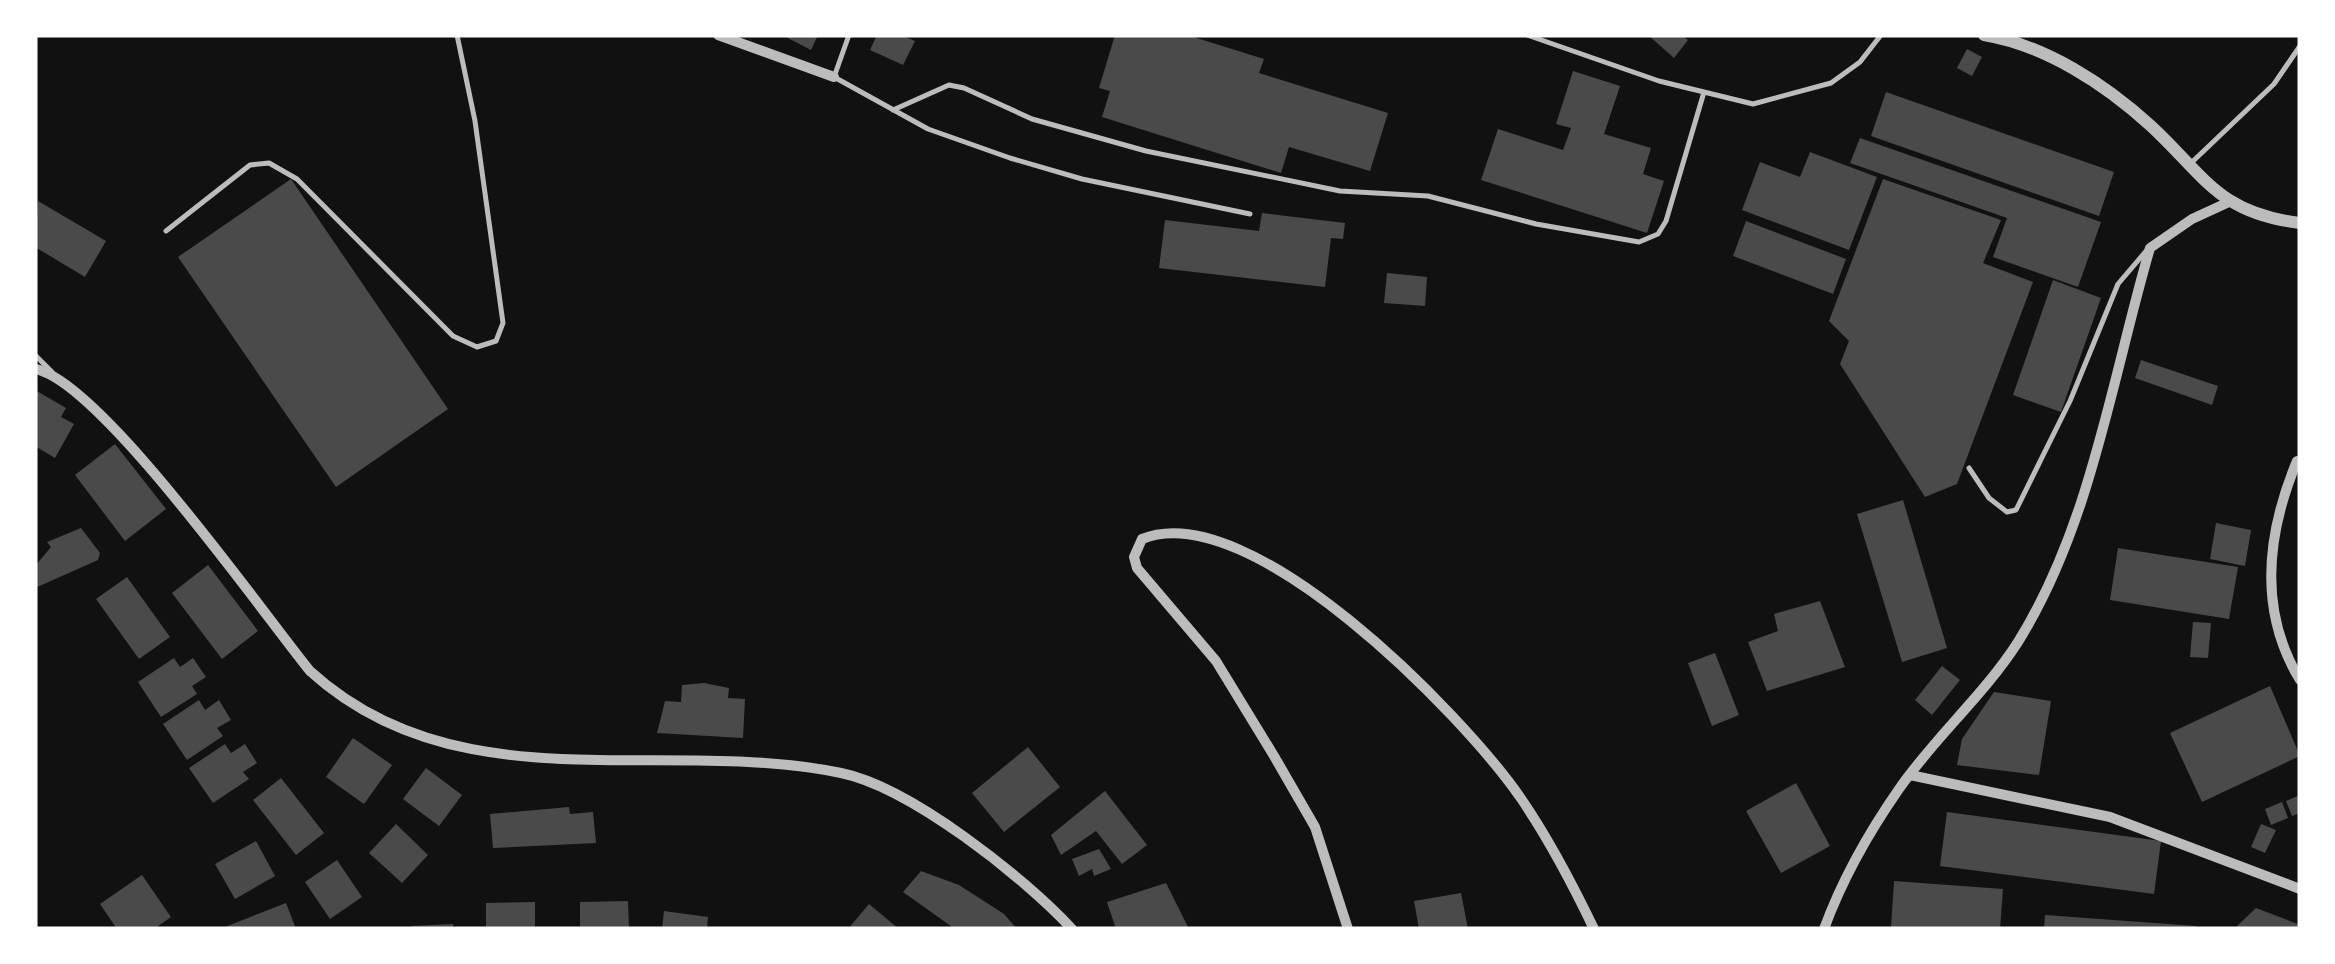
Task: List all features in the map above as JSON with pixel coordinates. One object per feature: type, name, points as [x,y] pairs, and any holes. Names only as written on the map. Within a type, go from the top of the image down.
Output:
[{"type":"street","points":[[718,35],[834,77]]},
{"type":"street","points":[[1984,35],[2038,49],[2090,81],[2151,126],[2186,167],[2229,202],[2262,216],[2300,222]]},
{"type":"street","points":[[1824,929],[1848,873],[1910,775],[2016,644],[2044,592],[2082,492],[2150,248],[2192,219],[2229,202]]},
{"type":"street","points":[[35,369],[52,372],[162,482],[310,672],[344,702],[380,723],[504,754],[574,762],[742,762],[844,773],[878,788],[978,846],[1042,896],[1072,929]]},
{"type":"street","points":[[2297,461],[2274,531],[2271,594],[2281,647],[2300,680]]},
{"type":"street","points":[[1348,929],[1315,827],[1216,662],[1137,568],[1134,557],[1142,539],[1158,533],[1198,536],[1288,577],[1434,692],[1519,796],[1561,862],[1594,929]]},
{"type":"street","points":[[1910,775],[2110,818],[2300,890]]},
{"type":"lane","points":[[166,231],[250,165],[269,163],[297,179],[453,336],[477,347],[496,341],[503,323],[475,121],[457,35]]},
{"type":"lane","points":[[849,35],[834,77],[928,129],[1082,179],[1250,214]]},
{"type":"lane","points":[[1527,35],[1753,104],[1796,96],[1831,83],[1860,62],[1881,35]]},
{"type":"lane","points":[[2186,167],[2274,84],[2300,46]]},
{"type":"lane","points":[[893,110],[934,88],[964,88],[1032,119],[1146,151],[1340,191],[1428,196],[1536,224],[1639,242],[1658,234],[1666,221],[1704,92]]},
{"type":"lane","points":[[1969,468],[1997,507],[2007,512],[2016,510],[2070,401],[2118,284],[2150,248]]},
{"type":"lane","points":[[35,355],[52,372]]},
{"type":"building","points":[[782,35],[818,35],[811,50]]},
{"type":"building","points":[[877,35],[901,35],[915,41],[903,65],[870,50]]},
{"type":"building","points":[[1115,35],[1187,35],[1264,59],[1259,73],[1388,113],[1370,171],[1289,147],[1281,173],[1102,117],[1110,91],[1099,88]]},
{"type":"building","points":[[1648,35],[1682,35],[1688,40],[1674,58]]},
{"type":"building","points":[[1967,49],[1982,57],[1972,76],[1957,68]]},
{"type":"building","points":[[1573,71],[1620,86],[1604,134],[1651,148],[1643,174],[1664,181],[1647,233],[1481,180],[1498,129],[1563,150],[1571,128],[1556,124]]},
{"type":"building","points":[[1886,92],[2114,172],[2099,216],[1871,136]]},
{"type":"building","points":[[1860,138],[2101,222],[2078,287],[1993,257],[2007,218],[1850,163]]},
{"type":"building","points":[[1810,152],[1877,177],[1849,250],[1742,210],[1760,162],[1800,177]]},
{"type":"building","points":[[291,179],[448,409],[336,487],[178,257]]},
{"type":"building","points":[[1883,179],[2001,220],[1983,263],[2033,282],[1957,484],[1925,497],[1840,364],[1849,341],[1829,321]]},
{"type":"building","points":[[38,201],[106,241],[85,277],[35,247]]},
{"type":"building","points":[[1262,213],[1345,223],[1343,239],[1331,238],[1325,287],[1159,268],[1165,220],[1259,231]]},
{"type":"building","points":[[1746,221],[1846,259],[1833,294],[1733,256]]},
{"type":"building","points":[[1387,273],[1427,277],[1425,306],[1384,303]]},
{"type":"building","points":[[2053,280],[2101,298],[2061,412],[2013,395]]},
{"type":"building","points":[[2141,360],[2218,386],[2212,405],[2135,378]]},
{"type":"building","points":[[35,390],[66,408],[61,417],[74,424],[55,458],[35,446]]},
{"type":"building","points":[[115,444],[166,509],[125,541],[75,475]]},
{"type":"building","points":[[1903,500],[1947,648],[1902,662],[1857,514]]},
{"type":"building","points":[[2216,523],[2251,530],[2245,566],[2210,559]]},
{"type":"building","points":[[81,528],[100,553],[98,560],[35,588],[35,566],[51,547],[47,542]]},
{"type":"building","points":[[2118,548],[2238,567],[2229,619],[2110,600]]},
{"type":"building","points":[[208,565],[258,631],[222,659],[172,593]]},
{"type":"building","points":[[127,577],[170,637],[139,659],[96,599]]},
{"type":"building","points":[[1820,601],[1845,667],[1767,691],[1748,642],[1778,631],[1774,614]]},
{"type":"building","points":[[2193,622],[2211,623],[2208,658],[2190,657]]},
{"type":"building","points":[[1715,653],[1739,715],[1712,726],[1688,663]]},
{"type":"building","points":[[174,658],[180,667],[193,658],[206,677],[192,686],[197,694],[161,717],[138,682]]},
{"type":"building","points":[[1942,666],[1960,680],[1932,715],[1915,700]]},
{"type":"building","points":[[704,683],[729,688],[728,698],[745,699],[743,738],[657,733],[665,701],[681,702],[682,685]]},
{"type":"building","points":[[2270,686],[2300,756],[2202,802],[2170,733]]},
{"type":"building","points":[[1994,692],[2051,701],[2039,775],[1957,765],[1962,739]]},
{"type":"building","points":[[199,700],[205,710],[219,700],[231,720],[217,728],[223,736],[187,760],[163,724]]},
{"type":"building","points":[[353,738],[392,765],[364,804],[326,777]]},
{"type":"building","points":[[225,744],[231,753],[245,744],[257,763],[243,772],[249,779],[213,803],[189,768]]},
{"type":"building","points":[[1028,747],[1060,787],[1004,832],[972,793]]},
{"type":"building","points":[[426,768],[462,795],[439,826],[403,799]]},
{"type":"building","points":[[281,778],[324,833],[296,855],[253,800]]},
{"type":"building","points":[[1796,783],[1830,846],[1781,873],[1746,811]]},
{"type":"building","points":[[1105,791],[1147,845],[1122,864],[1096,831],[1061,855],[1051,835]]},
{"type":"building","points":[[2300,795],[2300,813],[2292,816],[2286,801]]},
{"type":"building","points":[[2282,802],[2288,818],[2271,825],[2265,809]]},
{"type":"building","points":[[569,807],[570,814],[593,812],[596,843],[493,848],[490,814]]},
{"type":"building","points":[[1947,812],[2161,841],[2154,894],[1940,866]]},
{"type":"building","points":[[396,824],[428,855],[402,883],[369,853]]},
{"type":"building","points":[[2261,824],[2276,830],[2265,853],[2251,847]]},
{"type":"building","points":[[256,841],[275,876],[235,899],[215,864]]},
{"type":"building","points":[[1099,849],[1111,869],[1094,876],[1092,869],[1079,876],[1072,859]]},
{"type":"building","points":[[337,860],[362,897],[330,919],[305,882]]},
{"type":"building","points":[[921,871],[959,885],[1004,914],[1017,929],[955,929],[903,892]]},
{"type":"building","points":[[142,875],[171,917],[154,929],[117,929],[100,904]]},
{"type":"building","points":[[1894,881],[2003,889],[2000,929],[1891,927]]},
{"type":"building","points":[[1166,883],[1189,929],[1116,929],[1107,902]]},
{"type":"building","points":[[1461,893],[1468,929],[1419,929],[1414,901]]},
{"type":"building","points":[[628,901],[629,929],[580,929],[580,902]]},
{"type":"building","points":[[535,902],[535,929],[486,929],[486,903]]},
{"type":"building","points":[[286,903],[296,929],[220,929]]},
{"type":"building","points":[[869,904],[899,929],[848,929]]},
{"type":"building","points":[[2256,908],[2300,925],[2300,929],[2234,929]]},
{"type":"building","points":[[664,911],[708,917],[707,929],[662,929]]},
{"type":"building","points":[[2045,915],[2196,926],[2196,929],[2044,929]]},
{"type":"building","points":[[453,924],[453,929],[411,929],[411,926]]}]
